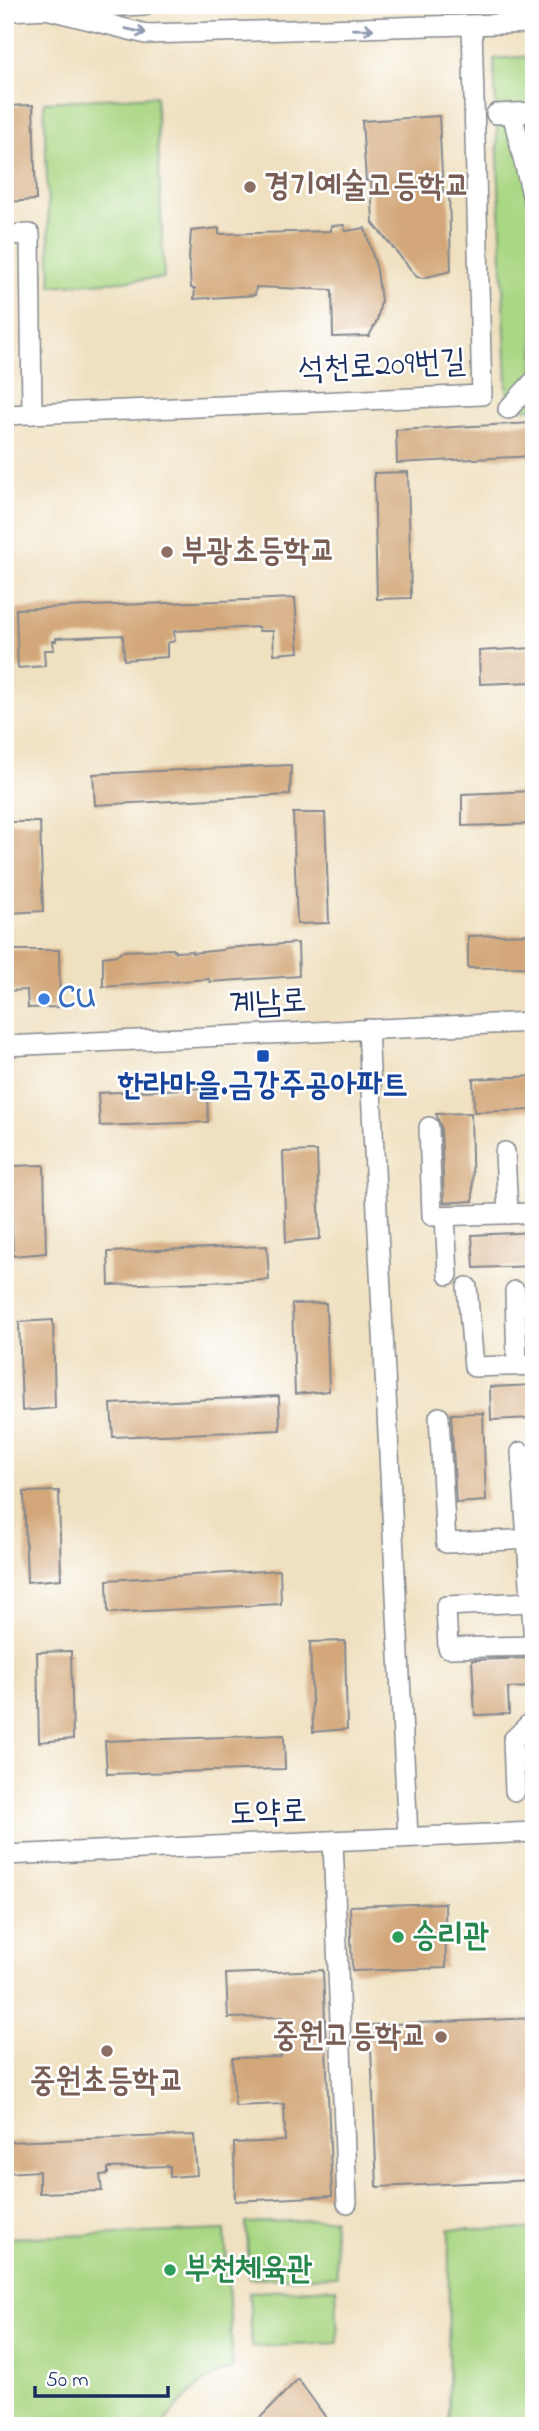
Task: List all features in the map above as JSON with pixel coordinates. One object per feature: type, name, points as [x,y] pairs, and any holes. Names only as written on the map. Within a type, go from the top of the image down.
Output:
[{"type":"street","points":[[5,11],[144,5]]},
{"type":"street","points":[[50,7],[146,34],[534,23]]},
{"type":"street","name":"석천로209번길","points":[[5,415],[482,395],[472,26]]},
{"type":"street","points":[[534,112],[504,113],[534,203]]},
{"type":"street","points":[[5,235],[30,234],[32,414]]},
{"type":"street","points":[[508,409],[534,381]]},
{"type":"street","name":"계남로","points":[[5,1046],[534,1022]]},
{"type":"street","points":[[368,1029],[408,1838]]},
{"type":"street","points":[[429,1127],[432,1216],[534,1213]]},
{"type":"street","points":[[505,1152],[508,1214]]},
{"type":"street","points":[[445,1216],[448,1275]]},
{"type":"street","points":[[467,1287],[474,1367],[526,1365],[515,1291]]},
{"type":"street","points":[[439,1417],[446,1543],[531,1539]]},
{"type":"street","points":[[521,1452],[530,1499],[534,1644],[448,1648],[446,1606],[531,1602]]},
{"type":"street","points":[[515,1791],[513,1740],[534,1719]]},
{"type":"street","name":"도약로","points":[[5,1855],[534,1832]]},
{"type":"street","points":[[333,1841],[346,2203]]},
{"type":"green space","points":[[534,56],[534,408],[508,409],[494,59]]},
{"type":"green space","points":[[156,96],[164,278],[51,286],[44,102]]},
{"type":"green space","points":[[333,2219],[337,2276],[250,2279],[246,2223]]},
{"type":"green space","points":[[449,2229],[534,2229],[534,2426],[448,2426]]},
{"type":"green space","points":[[225,2230],[233,2369],[202,2384],[184,2399],[161,2426],[5,2426],[5,2238]]},
{"type":"green space","points":[[336,2288],[338,2343],[252,2347],[249,2292]]},
{"type":"building","points":[[33,105],[36,200],[7,202],[5,106]]},
{"type":"building","points":[[439,116],[443,192],[449,193],[451,271],[423,278],[417,277],[373,223],[371,180],[366,181],[362,121]]},
{"type":"building","points":[[344,225],[345,231],[365,228],[377,270],[381,301],[377,321],[369,336],[333,337],[332,290],[256,287],[255,295],[194,299],[195,289],[191,288],[189,258],[191,231],[219,228],[219,234],[331,231],[331,226]]},
{"type":"building","points":[[534,423],[534,456],[397,463],[396,430]]},
{"type":"building","points":[[408,472],[411,598],[377,599],[374,473]]},
{"type":"building","name":"부광초등학교","points":[[295,598],[299,652],[274,654],[273,631],[259,631],[259,627],[174,631],[175,641],[167,643],[167,657],[124,660],[123,635],[56,638],[56,641],[53,641],[54,650],[44,650],[45,666],[18,668],[16,609]]},
{"type":"building","points":[[534,648],[534,682],[480,684],[479,651]]},
{"type":"building","points":[[291,765],[290,795],[95,805],[93,774]]},
{"type":"building","points":[[534,791],[534,824],[462,826],[462,794]]},
{"type":"building","points":[[293,813],[325,813],[329,923],[297,924]]},
{"type":"building","points":[[9,822],[40,822],[43,911],[11,913],[6,840],[9,840]]},
{"type":"building","points":[[534,934],[534,967],[468,968],[468,936]]},
{"type":"building","points":[[298,943],[299,976],[103,987],[103,957],[117,955],[122,951],[173,949],[176,952],[192,953]]},
{"type":"building","points":[[5,950],[59,950],[60,1007],[28,1008],[27,990],[5,991]]},
{"type":"building","points":[[534,1076],[534,1110],[474,1112],[473,1079]]},
{"type":"building","points":[[207,1088],[208,1122],[100,1126],[98,1093]]},
{"type":"building","points":[[471,1113],[473,1201],[444,1203],[441,1127],[436,1114]]},
{"type":"building","points":[[317,1151],[320,1239],[286,1242],[283,1152]]},
{"type":"building","points":[[44,1165],[46,1253],[13,1256],[10,1166]]},
{"type":"building","points":[[534,1232],[534,1266],[474,1268],[472,1235]]},
{"type":"building","points":[[267,1246],[269,1280],[109,1285],[108,1252]]},
{"type":"building","points":[[326,1303],[329,1391],[295,1394],[292,1304]]},
{"type":"building","points":[[53,1320],[55,1408],[22,1411],[19,1322]]},
{"type":"building","points":[[534,1385],[534,1418],[491,1420],[490,1387]]},
{"type":"building","points":[[279,1396],[280,1430],[113,1437],[111,1404]]},
{"type":"building","points":[[483,1413],[486,1501],[456,1503],[451,1414]]},
{"type":"building","points":[[59,1491],[61,1579],[27,1582],[24,1492]]},
{"type":"building","points":[[280,1570],[281,1604],[108,1613],[107,1580]]},
{"type":"building","points":[[345,1641],[347,1729],[313,1732],[310,1642]]},
{"type":"building","points":[[71,1651],[73,1739],[39,1742],[37,1652]]},
{"type":"building","points":[[534,1658],[534,1687],[508,1688],[509,1714],[475,1715],[472,1660]]},
{"type":"building","points":[[284,1735],[285,1769],[107,1774],[105,1741]]},
{"type":"building","name":"승리관","points":[[445,1903],[446,1968],[352,1971],[350,1906]]},
{"type":"building","points":[[323,1970],[332,2196],[235,2201],[234,2143],[285,2141],[284,2104],[235,2106],[232,2058],[281,2057],[283,2017],[228,2018],[226,1974]]},
{"type":"building","name":"중원고등학교","points":[[534,2018],[534,2180],[377,2187],[370,2025]]},
{"type":"building","name":"중원초등학교","points":[[194,2135],[197,2175],[170,2177],[170,2166],[108,2168],[108,2174],[100,2175],[102,2191],[39,2193],[39,2171],[5,2173],[5,2142]]},
{"type":"building","name":"부천체육관","points":[[298,2379],[332,2426],[252,2426]]},
{"type":"place","name":"경기예술고등학교","points":[[250,187]]},
{"type":"place","name":"부광초등학교","points":[[167,552]]},
{"type":"place","name":"CU","points":[[44,999]]},
{"type":"place","name":"한라마을.금강주공아파트","points":[[263,1056]]},
{"type":"place","name":"승리관","points":[[398,1937]]},
{"type":"place","name":"중원고등학교","points":[[441,2037]]},
{"type":"place","name":"중원초등학교","points":[[107,2051]]},
{"type":"place","name":"부천체육관","points":[[170,2270]]}]
